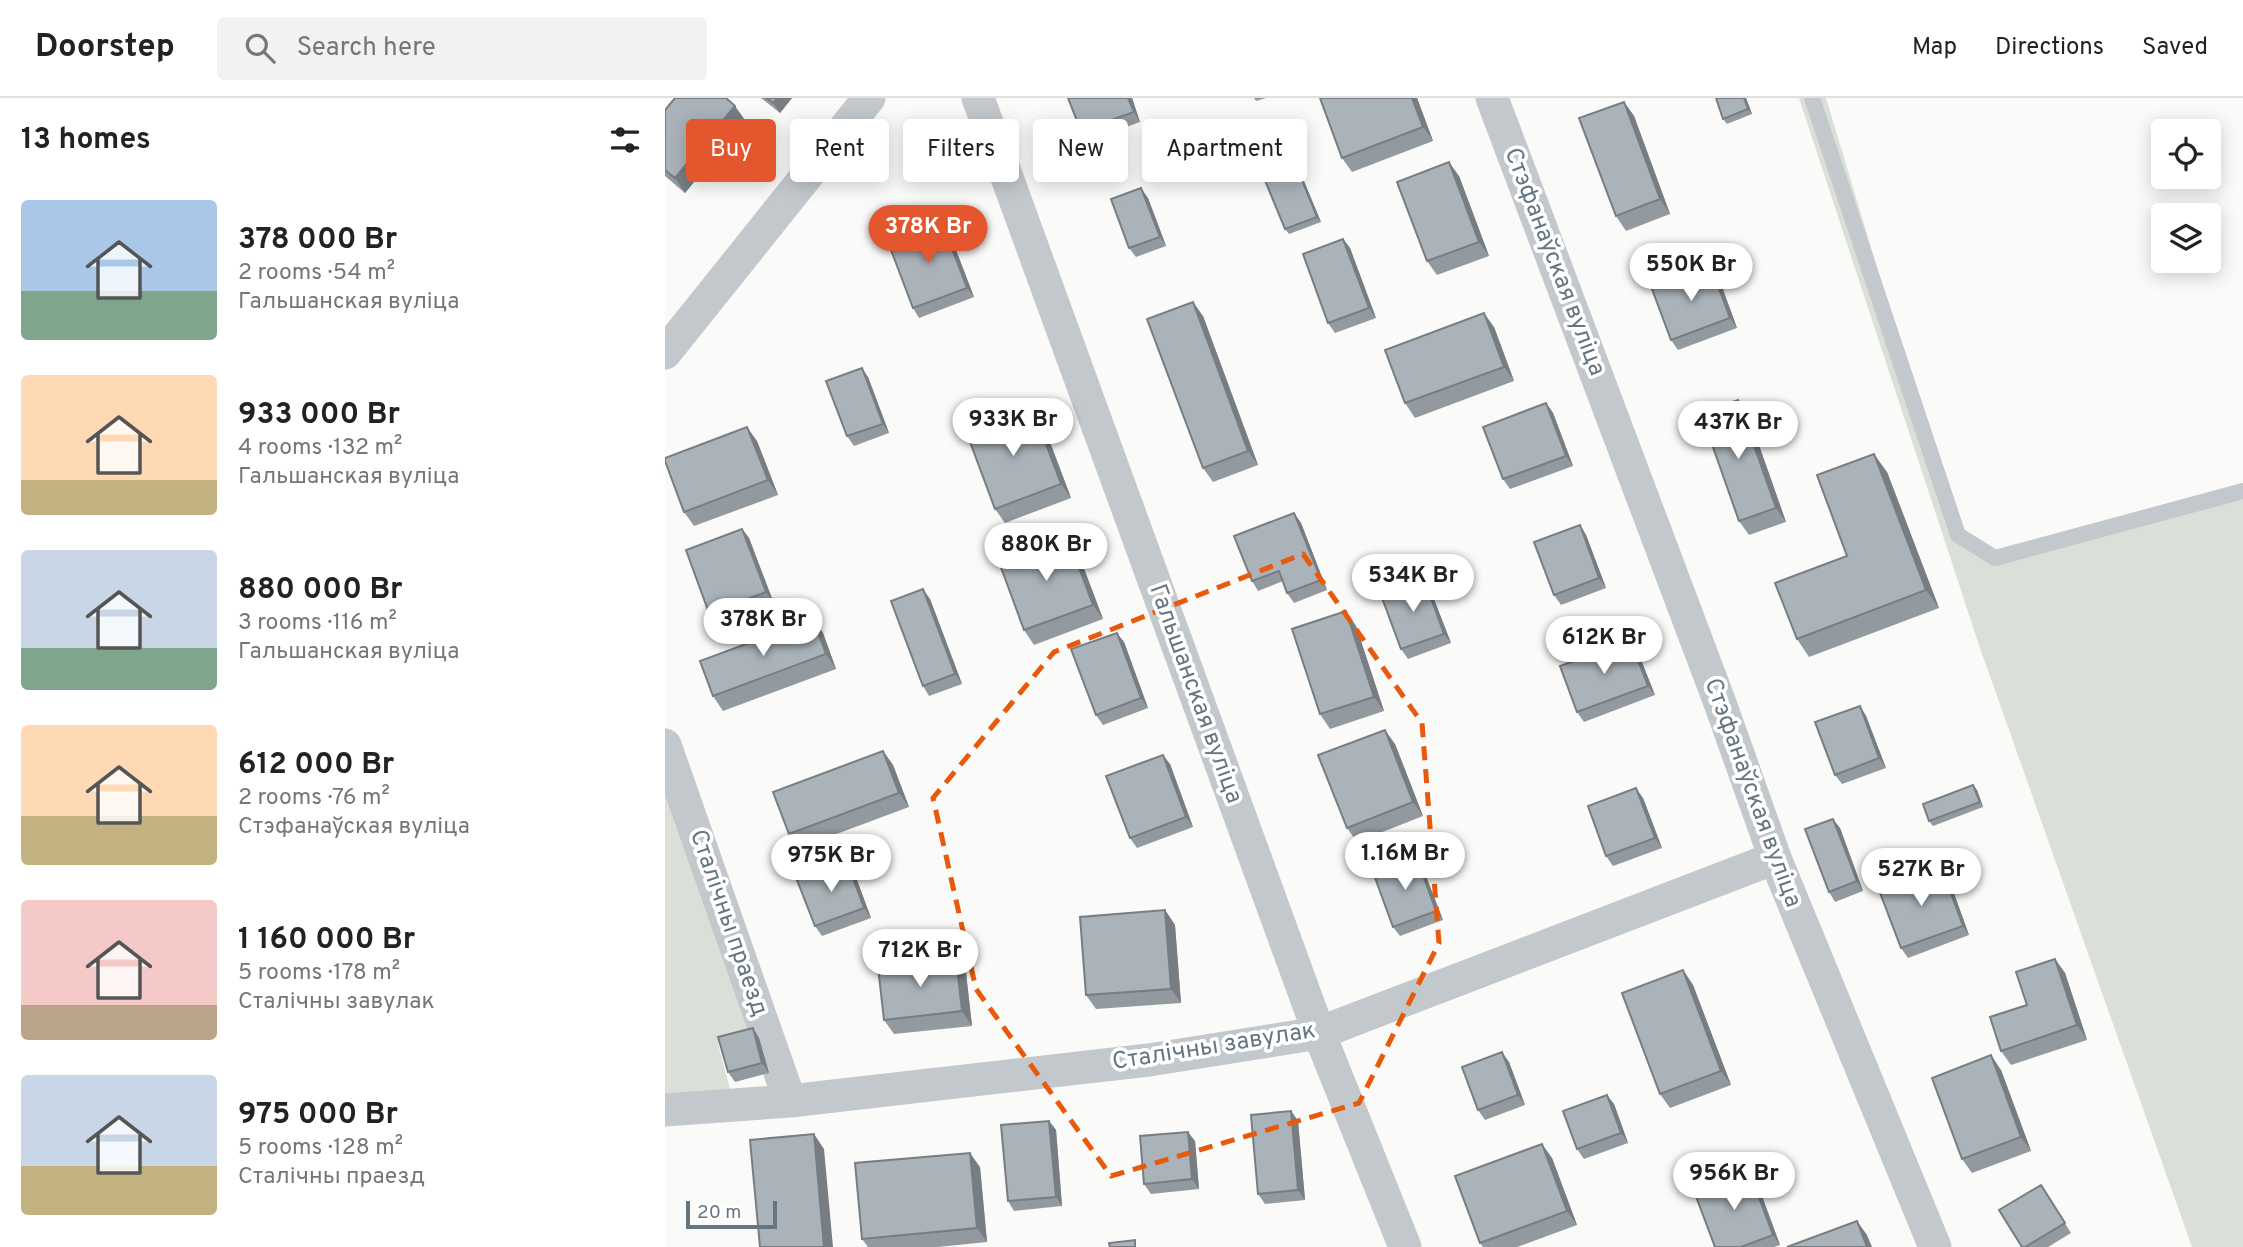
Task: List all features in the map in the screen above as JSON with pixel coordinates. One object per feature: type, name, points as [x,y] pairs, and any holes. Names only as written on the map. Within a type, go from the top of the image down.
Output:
[{"type":"street","points":[[665,353],[869,98]]},
{"type":"street","name":"Гальшанская вуліца","points":[[978,98],[1319,1033],[1405,1247]]},
{"type":"street","name":"Стэфанаўская вуліца","points":[[1492,98],[1720,703],[1775,858],[1935,1247]]},
{"type":"street","name":"Сталічны праезд","points":[[665,746],[790,1101]]},
{"type":"street","name":"Сталічны завулак","points":[[665,1110],[790,1101],[1149,1060],[1319,1033],[1775,858]]},
{"type":"lane","points":[[1812,98],[1958,536],[1996,558],[2243,491]]},
{"type":"highlighted area","points":[[1303,554],[1422,723],[1439,943],[1359,1103],[1111,1176],[976,989],[933,798],[1054,652]]},
{"type":"shaded area","points":[[1799,98],[1826,98],[1958,536],[1996,558],[2243,491],[2243,1247],[2192,1247],[1980,648]]},
{"type":"shaded area","points":[[665,789],[756,1033],[718,1044],[731,1093],[665,1097]]},
{"type":"building","points":[[675,98],[726,98],[735,106],[724,119],[686,119],[686,165],[675,178],[665,170],[665,110]]},
{"type":"building","points":[[1068,98],[1128,98],[1134,112],[1114,119],[1076,119]]},
{"type":"building","points":[[1320,98],[1412,98],[1423,127],[1342,158]]},
{"type":"building","points":[[1716,98],[1744,98],[1748,109],[1723,119]]},
{"type":"building","points":[[1624,102],[1660,199],[1616,216],[1579,118]]},
{"type":"building","points":[[1449,162],[1479,242],[1427,261],[1397,182]]},
{"type":"building","points":[[1266,182],[1303,182],[1317,217],[1285,229]]},
{"type":"building","points":[[1141,188],[1160,237],[1129,248],[1111,199]]},
{"type":"building","points":[[942,222],[967,288],[913,308],[888,242]]},
{"type":"building","points":[[1343,239],[1369,308],[1328,323],[1303,254]]},
{"type":"building","points":[[1711,267],[1730,318],[1671,340],[1652,289]]},
{"type":"building","points":[[1193,302],[1248,451],[1203,468],[1147,319]]},
{"type":"building","points":[[1484,313],[1504,367],[1405,403],[1385,350]]},
{"type":"building","points":[[862,368],[883,424],[847,436],[826,381]]},
{"type":"building","points":[[1738,400],[1776,508],[1739,521],[1701,413]]},
{"type":"building","points":[[1546,403],[1566,456],[1503,479],[1483,427]]},
{"type":"building","points":[[1032,407],[1061,484],[995,509],[966,431]]},
{"type":"building","points":[[747,427],[768,480],[684,512],[665,458]]},
{"type":"building","points":[[1874,454],[1926,590],[1797,639],[1775,583],[1847,556],[1817,475]]},
{"type":"building","points":[[1294,513],[1321,580],[1287,593],[1279,571],[1252,581],[1234,536]]},
{"type":"building","points":[[1580,525],[1599,578],[1554,595],[1534,542]]},
{"type":"building","points":[[742,529],[766,592],[709,613],[686,550]]},
{"type":"building","points":[[1067,536],[1093,605],[1024,630],[999,562]]},
{"type":"building","points":[[1424,579],[1444,634],[1401,649],[1381,595]]},
{"type":"building","points":[[923,589],[955,674],[923,686],[891,601]]},
{"type":"building","points":[[1346,611],[1374,697],[1320,714],[1292,629]]},
{"type":"building","points":[[813,619],[826,654],[713,696],[700,661]]},
{"type":"building","points":[[1117,633],[1141,698],[1096,715],[1071,649]]},
{"type":"building","points":[[1630,640],[1648,686],[1577,712],[1560,666]]},
{"type":"building","points":[[1860,706],[1879,758],[1835,775],[1815,722]]},
{"type":"building","points":[[1385,730],[1413,802],[1347,828],[1318,755]]},
{"type":"building","points":[[883,751],[899,793],[789,834],[773,792]]},
{"type":"building","points":[[1163,755],[1186,817],[1130,838],[1106,776]]},
{"type":"building","points":[[1973,785],[1980,802],[1929,821],[1923,804]]},
{"type":"building","points":[[1636,788],[1655,838],[1606,856],[1588,806]]},
{"type":"building","points":[[1833,819],[1857,881],[1829,892],[1805,829]]},
{"type":"building","points":[[1416,856],[1436,911],[1393,927],[1373,872]]},
{"type":"building","points":[[847,862],[864,908],[815,926],[797,880]]},
{"type":"building","points":[[1941,867],[1963,926],[1901,948],[1879,890]]},
{"type":"building","points":[[1165,910],[1171,989],[1086,995],[1080,917]]},
{"type":"building","points":[[956,958],[962,1011],[884,1020],[878,967]]},
{"type":"building","points":[[2055,959],[2077,1025],[2001,1051],[1990,1017],[2027,1005],[2016,972]]},
{"type":"building","points":[[1683,970],[1721,1071],[1660,1094],[1622,993]]},
{"type":"building","points":[[753,1028],[762,1063],[728,1072],[718,1037]]},
{"type":"building","points":[[1502,1052],[1518,1095],[1478,1110],[1462,1067]]},
{"type":"building","points":[[1991,1055],[2021,1137],[1962,1159],[1932,1078]]},
{"type":"building","points":[[1607,1095],[1621,1133],[1577,1149],[1563,1111]]},
{"type":"building","points":[[1291,1111],[1298,1190],[1258,1194],[1251,1115]]},
{"type":"building","points":[[1049,1121],[1056,1197],[1008,1201],[1001,1125]]},
{"type":"building","points":[[1188,1132],[1192,1179],[1144,1184],[1140,1136]]},
{"type":"building","points":[[814,1134],[824,1247],[760,1247],[750,1140]]},
{"type":"building","points":[[1542,1144],[1567,1211],[1480,1243],[1455,1176]]},
{"type":"building","points":[[970,1153],[977,1228],[862,1239],[855,1163]]},
{"type":"building","points":[[1749,1171],[1773,1235],[1741,1247],[1715,1247],[1694,1191]]},
{"type":"building","points":[[2041,1185],[2065,1223],[2022,1247],[1999,1210]]},
{"type":"building","points":[[1857,1221],[1867,1247],[1787,1247]]},
{"type":"building","points":[[1135,1240],[1135,1247],[1110,1247],[1109,1243]]}]
